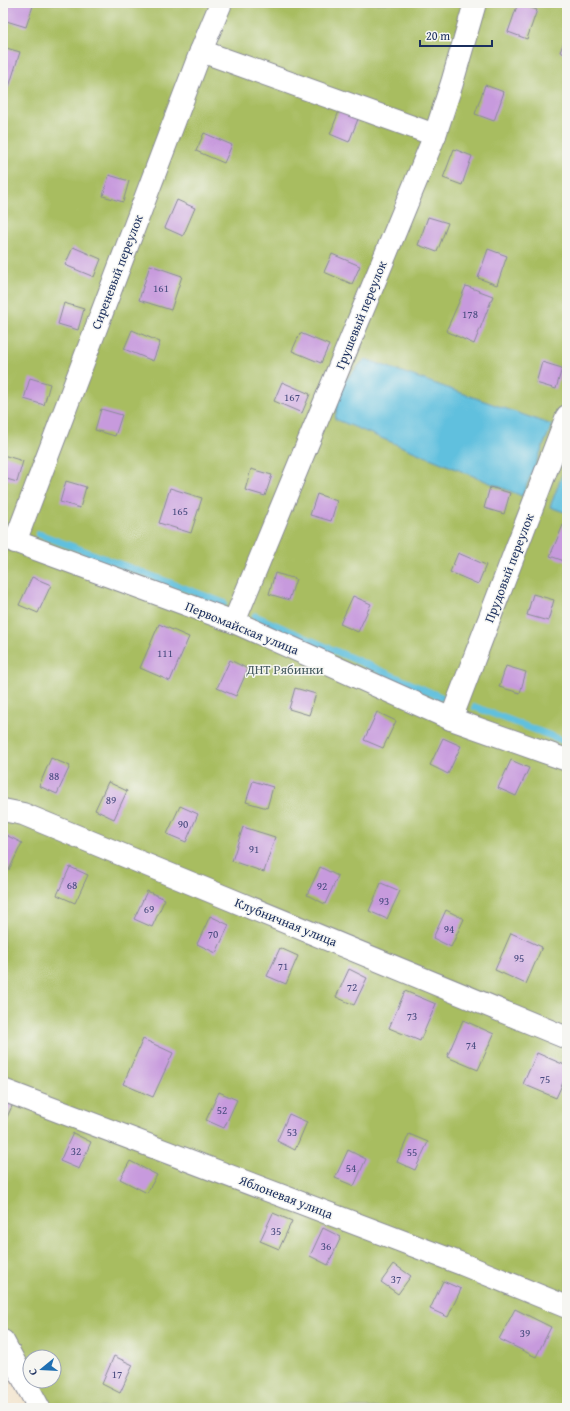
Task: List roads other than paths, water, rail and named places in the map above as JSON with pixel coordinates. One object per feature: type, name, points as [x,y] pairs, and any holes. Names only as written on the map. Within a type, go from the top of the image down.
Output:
[{"type":"street","name":"Сиреневый переулок","points":[[9,540],[222,3]]},
{"type":"street","name":"Грушевый переулок","points":[[234,622],[435,135],[475,3]]},
{"type":"street","points":[[202,51],[435,135]]},
{"type":"street","name":"Прудовый переулок","points":[[451,719],[567,416]]},
{"type":"street","name":"Первомайская улица","points":[[9,540],[234,622],[451,719],[567,760]]},
{"type":"street","name":"Клубничная улица","points":[[3,810],[23,814],[567,1038]]},
{"type":"street","name":"Яблоневая улица","points":[[3,1090],[462,1264],[567,1307]]},
{"type":"street","points":[[3,1341],[39,1408]]},
{"type":"water","points":[[365,359],[552,425],[522,496],[335,419],[341,385]]},
{"type":"water","points":[[567,462],[567,513],[550,507]]},
{"type":"waterway","points":[[39,534],[224,603]]},
{"type":"waterway","points":[[255,616],[441,697]]},
{"type":"waterway","points":[[475,707],[567,742]]},
{"type":"park label","name":"ДНТ Рябинки","points":[[285,669]]}]
